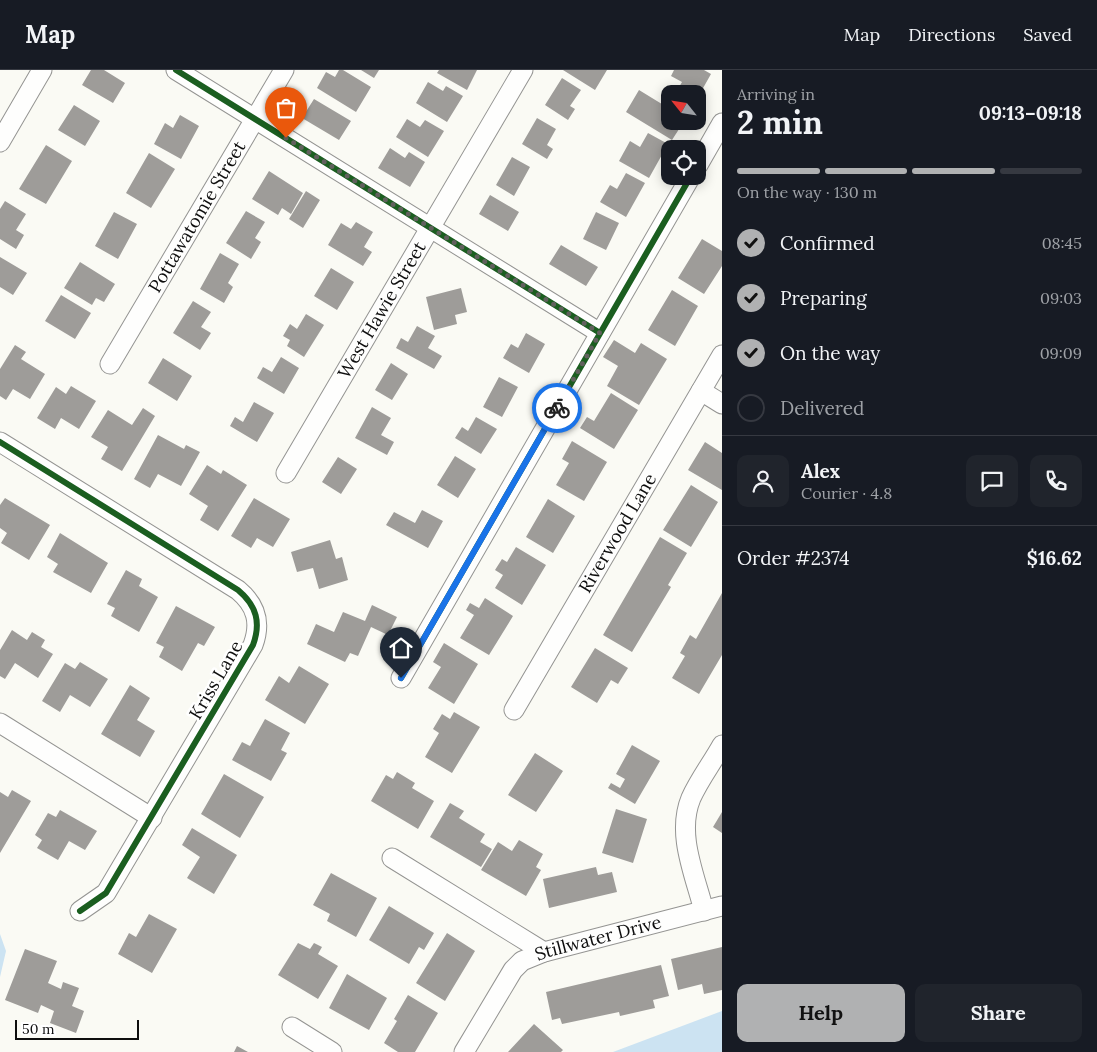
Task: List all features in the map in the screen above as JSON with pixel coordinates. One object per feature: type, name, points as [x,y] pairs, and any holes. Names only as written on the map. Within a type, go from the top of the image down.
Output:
[{"type":"street","points":[[0,142],[42,70]]},
{"type":"street","points":[[176,70],[600,333]]},
{"type":"street","name":"Pottawatomie Street","points":[[110,364],[284,70]]},
{"type":"street","name":"West Hawie Street","points":[[286,472],[523,70]]},
{"type":"street","points":[[706,152],[722,124]]},
{"type":"street","points":[[401,678],[686,185]]},
{"type":"street","name":"Riverwood Lane","points":[[514,710],[722,356]]},
{"type":"street","points":[[701,391],[722,404]]},
{"type":"street","name":"Kriss Lane","points":[[0,442],[238,590],[248,598],[255,609],[258,621],[258,634],[254,646],[106,893],[80,911]]},
{"type":"street","points":[[0,723],[152,818]]},
{"type":"street","points":[[713,908],[687,847],[685,822],[692,797],[722,745]]},
{"type":"street","points":[[392,858],[544,952]]},
{"type":"street","name":"Stillwater Drive","points":[[464,1052],[513,970],[522,961],[544,952],[713,908]]},
{"type":"street","points":[[292,1028],[332,1052]]},
{"type":"water","points":[[0,934],[6,951],[0,977]]},
{"type":"water","points":[[722,1011],[722,1052],[613,1052]]},
{"type":"building","points":[[91,70],[104,70],[125,83],[113,103],[82,85]]},
{"type":"building","points":[[339,70],[343,70],[371,87],[356,112],[317,88],[326,72],[335,77]]},
{"type":"building","points":[[361,70],[379,70],[374,78]]},
{"type":"building","points":[[439,70],[477,70],[467,90],[437,73]]},
{"type":"building","points":[[563,70],[607,70],[595,90]]},
{"type":"building","points":[[674,70],[704,70],[711,74],[705,85],[680,85],[682,82],[671,76]]},
{"type":"building","points":[[562,78],[581,90],[570,106],[575,109],[568,120],[545,105]]},
{"type":"building","points":[[428,82],[443,91],[446,86],[463,96],[447,122],[416,103]]},
{"type":"building","points":[[639,90],[661,103],[661,130],[678,130],[672,140],[626,112]]},
{"type":"building","points":[[314,99],[351,121],[339,140],[302,118]]},
{"type":"building","points":[[74,105],[100,121],[85,146],[58,130]]},
{"type":"building","points":[[180,115],[199,126],[181,159],[154,144],[165,123],[173,128]]},
{"type":"building","points":[[537,118],[556,129],[547,145],[553,149],[547,159],[522,144]]},
{"type":"building","points":[[407,119],[420,127],[425,120],[444,131],[428,157],[396,137]]},
{"type":"building","points":[[648,133],[661,140],[661,157],[649,178],[619,161],[630,141],[640,147]]},
{"type":"building","points":[[46,145],[72,161],[46,204],[19,189]]},
{"type":"building","points":[[390,148],[405,158],[409,152],[425,162],[410,187],[378,168]]},
{"type":"building","points":[[149,153],[175,169],[151,208],[126,193]]},
{"type":"building","points":[[512,157],[530,167],[514,196],[496,185]]},
{"type":"building","points":[[269,171],[303,193],[291,214],[282,208],[278,215],[252,199]]},
{"type":"building","points":[[626,173],[645,183],[626,217],[600,202],[610,185],[617,189]]},
{"type":"building","points":[[306,191],[320,200],[303,228],[289,219]]},
{"type":"building","points":[[490,195],[519,212],[508,231],[479,214]]},
{"type":"building","points":[[5,201],[26,214],[16,230],[24,235],[16,249],[0,239],[0,209]]},
{"type":"building","points":[[246,211],[265,222],[255,238],[261,242],[251,259],[226,243]]},
{"type":"building","points":[[114,212],[137,224],[118,259],[95,246]]},
{"type":"building","points":[[596,212],[619,223],[606,250],[583,239]]},
{"type":"building","points":[[356,222],[373,232],[364,247],[372,252],[363,266],[328,245],[341,223],[351,229]]},
{"type":"building","points":[[702,239],[722,251],[722,266],[704,294],[678,278]]},
{"type":"building","points":[[561,245],[598,267],[586,286],[549,264]]},
{"type":"building","points":[[220,253],[239,264],[228,283],[233,287],[224,303],[200,289]]},
{"type":"building","points":[[0,257],[27,273],[13,295],[0,287]]},
{"type":"building","points":[[80,262],[115,284],[104,302],[96,298],[92,305],[64,288]]},
{"type":"building","points":[[331,268],[354,282],[337,310],[314,296]]},
{"type":"building","points":[[461,288],[467,312],[455,315],[457,324],[434,330],[426,297]]},
{"type":"building","points":[[672,290],[698,306],[675,346],[648,330]]},
{"type":"building","points":[[61,295],[91,313],[75,339],[45,321]]},
{"type":"building","points":[[193,301],[211,312],[201,327],[211,333],[200,350],[173,333]]},
{"type":"building","points":[[306,314],[324,325],[304,357],[287,346],[290,340],[283,336],[290,324],[297,329]]},
{"type":"building","points":[[417,326],[435,336],[428,348],[442,356],[434,369],[396,348],[401,338],[408,342]]},
{"type":"building","points":[[526,333],[545,344],[529,373],[503,358],[511,344],[518,348]]},
{"type":"building","points":[[614,340],[635,353],[641,343],[667,359],[639,405],[607,386],[618,366],[603,357]]},
{"type":"building","points":[[15,345],[26,352],[21,359],[45,374],[30,399],[13,389],[6,400],[0,396],[0,369]]},
{"type":"building","points":[[281,357],[299,368],[284,394],[257,378],[263,367],[272,372]]},
{"type":"building","points":[[163,358],[192,376],[177,401],[148,383]]},
{"type":"building","points":[[391,363],[408,374],[392,400],[375,390]]},
{"type":"building","points":[[499,377],[518,387],[502,417],[483,407]]},
{"type":"building","points":[[71,386],[96,401],[79,429],[61,418],[55,429],[37,418],[56,387],[66,394]]},
{"type":"building","points":[[611,393],[638,410],[614,449],[580,428],[587,417],[594,421]]},
{"type":"building","points":[[254,402],[274,413],[257,442],[230,426],[235,417],[243,422]]},
{"type":"building","points":[[372,407],[391,418],[381,435],[394,442],[387,455],[355,438]]},
{"type":"building","points":[[143,408],[155,416],[122,471],[101,459],[108,447],[91,437],[108,410],[132,425]]},
{"type":"building","points":[[476,417],[497,429],[481,454],[455,438],[462,427],[468,431]]},
{"type":"building","points":[[158,435],[184,449],[186,445],[200,452],[181,486],[158,474],[150,488],[134,479]]},
{"type":"building","points":[[572,441],[607,462],[584,501],[556,485],[569,463],[562,459]]},
{"type":"building","points":[[705,442],[722,453],[722,490],[688,470]]},
{"type":"building","points":[[455,456],[476,469],[458,498],[437,485]]},
{"type":"building","points":[[338,457],[357,469],[341,494],[322,482]]},
{"type":"building","points":[[207,465],[221,474],[223,470],[247,485],[218,531],[200,520],[208,506],[189,494]]},
{"type":"building","points":[[691,485],[718,502],[691,547],[663,530]]},
{"type":"building","points":[[5,498],[50,525],[29,560],[1,543],[7,533],[0,528],[0,505]]},
{"type":"building","points":[[254,498],[290,519],[273,547],[257,538],[251,548],[231,536]]},
{"type":"building","points":[[548,499],[575,516],[553,553],[526,537]]},
{"type":"building","points":[[422,510],[443,521],[428,548],[386,525],[394,512],[415,523]]},
{"type":"building","points":[[60,533],[108,563],[91,593],[53,572],[58,564],[47,557]]},
{"type":"building","points":[[660,537],[687,553],[668,585],[671,587],[632,652],[603,635]]},
{"type":"building","points":[[330,540],[336,559],[342,557],[348,580],[319,589],[313,568],[297,572],[291,552]]},
{"type":"building","points":[[516,547],[546,565],[522,605],[495,588],[503,575],[495,570],[502,559],[507,562]]},
{"type":"building","points":[[126,570],[142,579],[139,586],[158,597],[139,632],[111,616],[115,608],[107,604]]},
{"type":"building","points":[[722,593],[722,655],[699,694],[672,678],[685,656],[680,653],[690,635],[696,639]]},
{"type":"building","points":[[485,598],[513,616],[489,655],[460,638],[474,615],[466,610],[470,603],[479,608]]},
{"type":"building","points":[[372,605],[397,617],[388,635],[371,627],[358,656],[350,653],[345,662],[307,644],[316,624],[334,632],[343,612],[365,621]]},
{"type":"building","points":[[176,606],[215,627],[204,646],[198,643],[182,671],[159,657],[164,647],[156,643]]},
{"type":"building","points":[[12,630],[27,640],[32,632],[45,640],[41,647],[53,654],[38,678],[15,663],[5,679],[0,676],[0,650]]},
{"type":"building","points":[[444,643],[478,664],[454,704],[428,688],[441,667],[433,662]]},
{"type":"building","points":[[595,648],[628,668],[618,684],[611,680],[597,703],[571,687]]},
{"type":"building","points":[[80,662],[108,679],[90,707],[70,695],[60,712],[42,701],[65,663],[75,669]]},
{"type":"building","points":[[299,666],[329,684],[305,724],[265,700],[279,676],[289,683]]},
{"type":"building","points":[[130,685],[150,698],[137,720],[155,731],[140,757],[101,734]]},
{"type":"building","points":[[454,712],[480,727],[452,773],[425,757],[439,733],[433,729],[442,714],[450,719]]},
{"type":"building","points":[[265,719],[290,733],[281,750],[287,753],[271,781],[232,760],[242,742],[250,746]]},
{"type":"building","points":[[632,745],[660,761],[635,804],[608,788],[611,783],[620,788],[625,779],[616,774]]},
{"type":"building","points":[[535,753],[563,771],[536,812],[508,795]]},
{"type":"building","points":[[397,772],[415,783],[412,788],[434,801],[418,829],[371,801],[386,775],[393,779]]},
{"type":"building","points":[[224,774],[264,797],[240,838],[201,814]]},
{"type":"building","points":[[12,790],[31,801],[0,853],[0,792],[8,797]]},
{"type":"building","points":[[450,803],[464,811],[459,818],[485,834],[480,842],[492,849],[481,867],[430,837]]},
{"type":"building","points":[[616,809],[647,819],[633,863],[602,853]]},
{"type":"building","points":[[60,810],[97,831],[85,850],[69,841],[58,860],[37,848],[42,840],[35,835],[48,813],[56,817]]},
{"type":"building","points":[[722,812],[722,833],[713,827]]},
{"type":"building","points":[[192,828],[237,855],[214,894],[187,878],[200,857],[182,845]]},
{"type":"building","points":[[519,840],[543,854],[536,867],[541,870],[526,896],[481,870],[498,842],[512,851]]},
{"type":"building","points":[[596,867],[598,875],[612,872],[617,892],[549,908],[543,879]]},
{"type":"building","points":[[331,873],[377,898],[356,937],[327,921],[330,914],[313,905]]},
{"type":"building","points":[[389,906],[434,933],[424,950],[419,947],[409,964],[369,940]]},
{"type":"building","points":[[149,914],[177,929],[152,973],[118,954],[129,933],[136,937]]},
{"type":"building","points":[[447,933],[475,951],[445,1001],[416,983]]},
{"type":"building","points":[[298,943],[310,949],[314,943],[322,947],[318,954],[338,966],[318,999],[278,975]]},
{"type":"building","points":[[722,947],[722,990],[704,994],[702,984],[678,990],[671,959]]},
{"type":"building","points":[[25,949],[57,961],[48,983],[61,989],[63,982],[79,988],[72,1006],[84,1011],[76,1033],[50,1023],[54,1011],[41,1005],[38,1013],[5,1000]]},
{"type":"building","points":[[661,965],[669,996],[653,1000],[655,1008],[620,1016],[619,1012],[562,1024],[560,1018],[552,1020],[546,992]]},
{"type":"building","points":[[347,974],[387,998],[369,1030],[329,1008]]},
{"type":"building","points":[[408,995],[438,1013],[415,1052],[398,1052],[384,1043],[397,1021],[394,1019]]},
{"type":"building","points":[[534,1024],[563,1050],[561,1052],[508,1052]]},
{"type":"building","points":[[237,1046],[248,1052],[234,1052]]},
{"type":"cycle path","points":[[176,70],[600,333]]},
{"type":"cycle path","points":[[401,678],[686,185]]},
{"type":"cycle path","points":[[0,442],[238,590],[249,602],[256,615],[257,629],[253,645],[106,893],[80,911]]},
{"type":"way so far","points":[[286,138],[600,333],[557,408]]},
{"type":"route","points":[[401,678],[557,408]]}]
